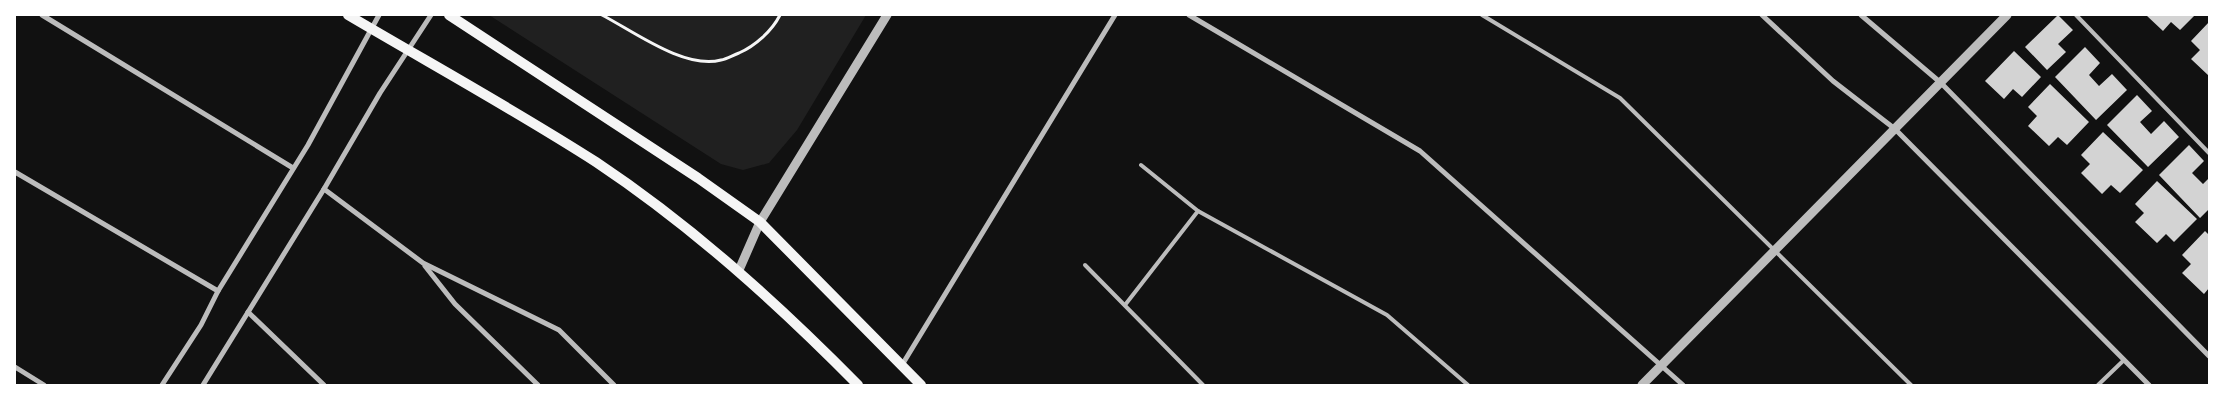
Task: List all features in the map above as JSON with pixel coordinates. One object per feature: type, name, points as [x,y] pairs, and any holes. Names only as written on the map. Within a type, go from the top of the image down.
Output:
[{"type":"main road","points":[[348,15],[596,162],[669,215],[739,270],[858,385]]},
{"type":"main road","points":[[449,15],[698,178],[760,222],[922,385]]},
{"type":"street","points":[[42,15],[293,168]]},
{"type":"street","points":[[162,385],[201,324],[218,291],[293,168],[379,15]]},
{"type":"street","points":[[203,385],[408,49],[431,15]]},
{"type":"street","points":[[739,270],[760,222],[887,15]]},
{"type":"street","points":[[902,365],[1115,15]]},
{"type":"street","points":[[1189,15],[1420,151],[1683,385]]},
{"type":"street","points":[[1762,15],[1833,81],[1895,129],[2149,385]]},
{"type":"street","points":[[1861,15],[1941,83],[2209,356]]},
{"type":"street","points":[[1642,385],[2007,15]]},
{"type":"street","points":[[15,172],[218,291]]},
{"type":"street","points":[[324,189],[423,263],[559,330],[614,385]]},
{"type":"street","points":[[423,263],[455,304],[538,385]]},
{"type":"street","points":[[248,312],[324,385]]},
{"type":"street","points":[[15,367],[44,385]]},
{"type":"lane","points":[[1482,15],[1620,98],[1774,252],[1911,385]]},
{"type":"lane","points":[[2076,15],[2209,153]]},
{"type":"lane","points":[[1141,165],[1198,211],[1387,315],[1468,385]]},
{"type":"lane","points":[[1125,305],[1198,211]]},
{"type":"lane","points":[[1085,265],[1203,385]]},
{"type":"lane","points":[[2098,385],[2124,360]]},
{"type":"path","points":[[602,15],[669,51],[691,60],[720,61],[750,48],[776,24],[780,15]]},
{"type":"shaded area","points":[[489,15],[866,15],[797,130],[769,163],[743,170],[721,164]]},
{"type":"building","points":[[2058,15],[2073,30],[2058,44],[2066,52],[2047,70],[2025,47]]},
{"type":"building","points":[[2146,15],[2195,15],[2180,30],[2171,22],[2163,31]]},
{"type":"building","points":[[2209,22],[2209,76],[2191,59],[2200,50],[2191,41]]},
{"type":"building","points":[[2085,47],[2100,63],[2089,75],[2099,86],[2112,74],[2127,90],[2096,120],[2055,77]]},
{"type":"building","points":[[2014,51],[2041,77],[2022,97],[2013,89],[2004,99],[1985,81]]},
{"type":"building","points":[[2050,84],[2089,122],[2067,145],[2058,137],[2049,146],[2028,126],[2037,116],[2028,107]]},
{"type":"building","points":[[2137,95],[2152,111],[2140,122],[2151,134],[2164,121],[2179,137],[2148,167],[2107,125]]},
{"type":"building","points":[[2103,132],[2143,170],[2120,193],[2111,185],[2102,194],[2081,173],[2090,164],[2081,155]]},
{"type":"building","points":[[2189,145],[2204,161],[2192,173],[2203,184],[2209,178],[2209,209],[2200,218],[2159,175]]},
{"type":"building","points":[[2157,181],[2197,219],[2174,242],[2166,234],[2157,243],[2135,222],[2144,213],[2135,204]]},
{"type":"building","points":[[2205,231],[2209,235],[2209,288],[2204,294],[2182,273],[2191,264],[2182,255]]}]
